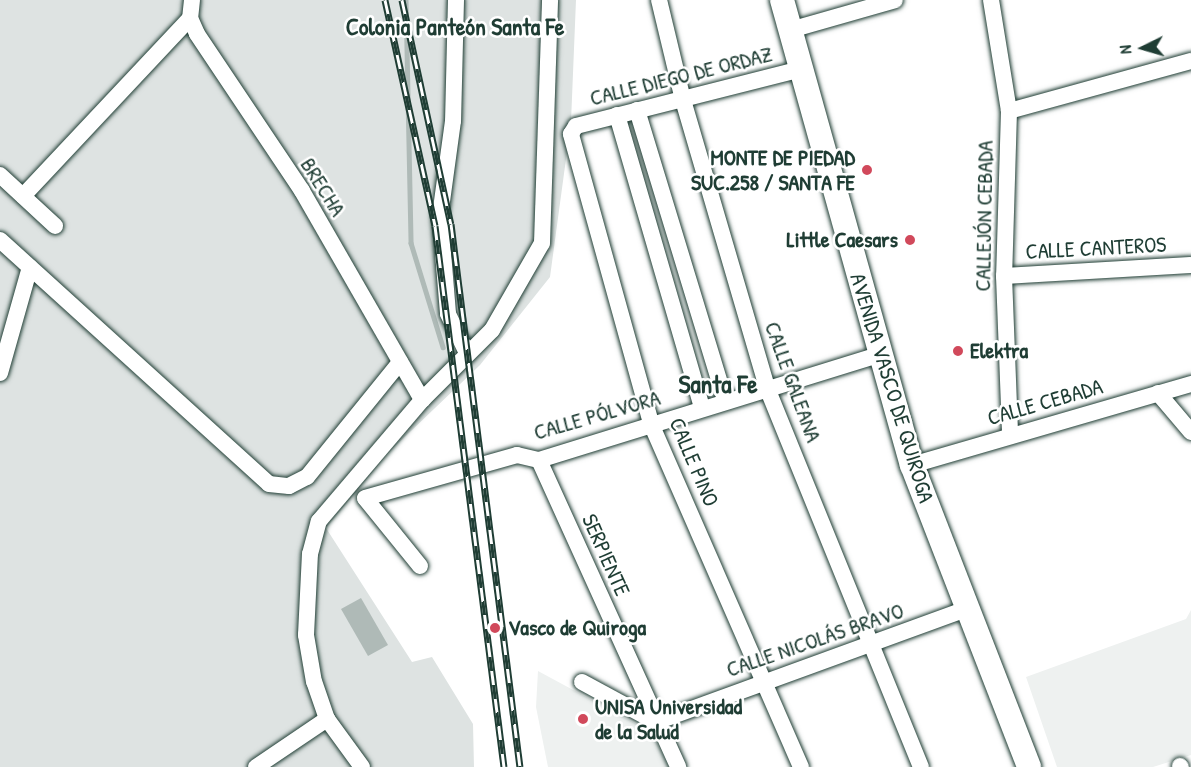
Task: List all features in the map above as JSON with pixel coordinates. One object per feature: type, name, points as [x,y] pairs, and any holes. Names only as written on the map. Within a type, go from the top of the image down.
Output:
[{"type":"main road","name":"AVENIDA VASCO DE QUIROGA","points":[[782,0],[879,355],[912,465],[1029,767]]},
{"type":"street","points":[[23,196],[190,18],[192,0]]},
{"type":"street","points":[[456,0],[453,121],[440,216],[448,314],[468,353]]},
{"type":"street","points":[[362,767],[327,719],[314,682],[306,635],[305,586],[319,521],[422,400],[492,330],[542,243],[550,0]]},
{"type":"street","name":"CALLE GALEANA","points":[[659,0],[683,100],[767,388],[921,767]]},
{"type":"street","points":[[790,30],[895,0]]},
{"type":"street","name":"CALLEJÓN CEBADA","points":[[990,0],[1010,111],[1004,276],[1010,434]]},
{"type":"street","name":"BRECHA","points":[[190,18],[302,191],[422,400]]},
{"type":"street","points":[[1010,111],[1191,61]]},
{"type":"street","name":"CALLE DIEGO DE ORDAZ","points":[[572,128],[801,69]]},
{"type":"street","points":[[637,110],[725,400]]},
{"type":"street","points":[[617,115],[702,408]]},
{"type":"street","name":"CALLE PINO","points":[[572,128],[651,423],[801,767]]},
{"type":"street","points":[[0,175],[55,226]]},
{"type":"street","points":[[655,244],[676,237]]},
{"type":"street","points":[[0,240],[269,484],[289,486],[307,477],[400,362]]},
{"type":"street","name":"CALLE CANTEROS","points":[[1004,276],[1191,265]]},
{"type":"street","points":[[0,373],[30,267]]},
{"type":"street","name":"CALLE PÓLVORA","points":[[420,566],[365,498],[517,455],[539,460],[725,400],[879,355]]},
{"type":"street","name":"CALLE CEBADA","points":[[912,465],[1010,434],[1191,384]]},
{"type":"street","points":[[1158,393],[1191,432]]},
{"type":"street","name":"SERPIENTE","points":[[539,460],[678,767]]},
{"type":"street","name":"CALLE NICOLÁS BRAVO","points":[[656,722],[967,609]]},
{"type":"street","points":[[582,682],[656,722]]},
{"type":"street","points":[[256,767],[327,719]]},
{"type":"shaded area","points":[[0,0],[576,0],[571,122],[550,277],[480,365],[389,452],[326,528],[412,662],[432,657],[473,724],[474,767],[0,767]]},
{"type":"shaded area","points":[[361,598],[388,645],[368,656],[341,609]]},
{"type":"shaded area","points":[[1191,610],[1191,755],[1153,767],[1057,767],[1026,677],[1186,619]]},
{"type":"shaded area","name":"UNISA Universidad de la Salud","points":[[538,671],[651,732],[669,767],[548,767],[536,707]]},
{"type":"waterway","points":[[406,0],[411,243],[443,347]]},
{"type":"railway","points":[[385,0],[435,226],[504,767]]},
{"type":"railway","points":[[402,0],[451,224],[520,767]]},
{"type":"place","name":"MONTE DE PIEDAD SUC.258 / SANTA FE","points":[[867,170]]},
{"type":"place","name":"Little Caesars","points":[[910,240]]},
{"type":"place","name":"Elektra","points":[[958,351]]},
{"type":"place","name":"Vasco de Quiroga","points":[[495,628]]},
{"type":"place","name":"UNISA Universidad de la Salud","points":[[583,719]]},
{"type":"district","name":"Colonia Panteón Santa Fe","points":[[455,27]]},
{"type":"district","name":"Santa Fe","points":[[718,384]]}]
